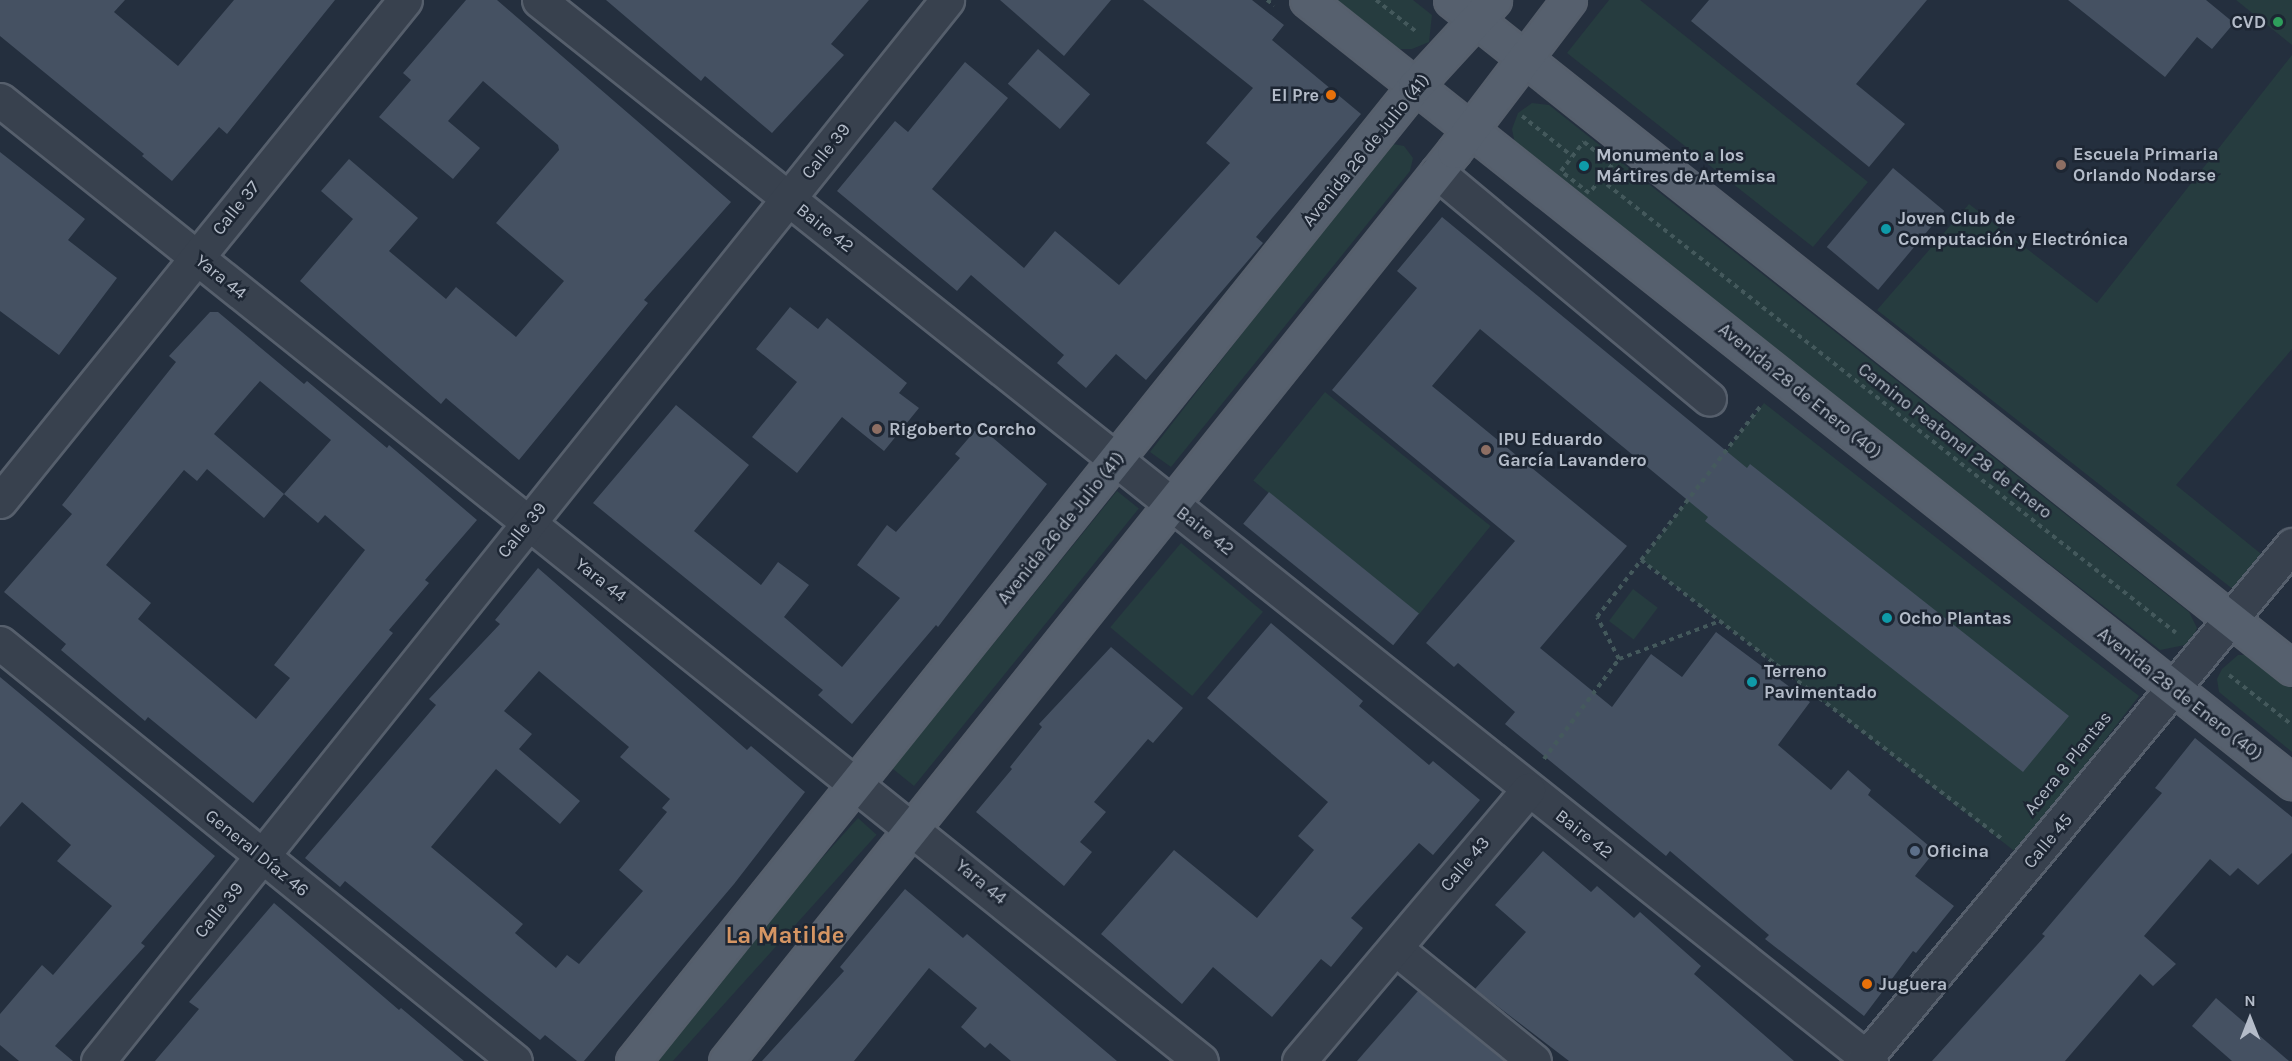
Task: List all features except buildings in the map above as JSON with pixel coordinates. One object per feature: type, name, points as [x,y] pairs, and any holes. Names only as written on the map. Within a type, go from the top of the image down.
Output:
[{"type":"main road","name":"Avenida 28 de Enero (40)","points":[[1307,0],[2292,782]]},
{"type":"main road","points":[[1451,0],[1486,10],[1523,58],[2292,668]]},
{"type":"main road","points":[[726,1061],[1437,172],[1569,0]]},
{"type":"main road","name":"Avenida 26 de Julio (41)","points":[[633,1061],[1415,86],[1486,10]]},
{"type":"street","name":"Calle 37","points":[[0,501],[405,0]]},
{"type":"street","name":"Baire 42","points":[[539,0],[1866,1060]]},
{"type":"street","name":"Calle 39","points":[[98,1061],[947,0]]},
{"type":"street","name":"Yara 44","points":[[0,100],[857,782],[1202,1061]]},
{"type":"street","points":[[1437,172],[1709,399]]},
{"type":"street","name":"Calle 45","points":[[1866,1060],[2233,621],[2292,545]]},
{"type":"street","name":"General Díaz 46","points":[[0,643],[515,1061]]},
{"type":"street","name":"Calle 43","points":[[1299,1061],[1528,790]]},
{"type":"street","points":[[1395,948],[1534,1061]]},
{"type":"path","points":[[1584,142],[1612,165],[1600,179],[1589,193],[1561,171],[1584,142]]},
{"type":"path","name":"Camino Peatonal 28 de Enero","points":[[1600,179],[2292,724]]},
{"type":"path","points":[[1619,659],[1597,617],[1764,403],[1773,410]]},
{"type":"path","points":[[1641,560],[2006,842]]},
{"type":"path","points":[[1528,790],[1536,769],[1619,659],[1720,621]]},
{"type":"green space","points":[[1335,0],[1413,0],[1432,15],[1429,42],[1412,49],[1397,49]]},
{"type":"green space","points":[[1609,0],[1640,0],[1868,182],[1813,247],[1567,53]]},
{"type":"green space","name":"CVD","points":[[2236,0],[2292,0],[2292,45]]},
{"type":"green space","points":[[2292,55],[2292,349],[2176,485],[2276,566],[2248,601],[1877,310],[1969,204],[2097,303]]},
{"type":"green space","points":[[1532,103],[1549,105],[2189,612],[2197,628],[2190,644],[2160,650],[1516,149],[1512,129],[1518,113]]},
{"type":"green space","points":[[1393,144],[1404,146],[1413,158],[1410,171],[1171,467],[1150,452],[1382,153]]},
{"type":"green space","points":[[1325,392],[1491,526],[1419,615],[1253,481]]},
{"type":"green space","points":[[1764,403],[2139,696],[2017,853],[1641,560]]},
{"type":"green space","points":[[1117,491],[1139,509],[914,786],[892,768]]},
{"type":"green space","points":[[1181,543],[1263,612],[1192,696],[1110,627]]},
{"type":"green space","points":[[1633,589],[1658,608],[1634,640],[1609,621]]},
{"type":"green space","points":[[2238,655],[2251,655],[2292,688],[2292,752],[2219,692],[2217,679],[2222,669]]},
{"type":"green space","points":[[858,818],[877,835],[673,1061],[659,1061],[648,1051]]},
{"type":"place","name":"CVD","points":[[2278,22]]},
{"type":"place","name":"El Pre","points":[[1331,95]]},
{"type":"place","name":"Escuela Primaria Orlando Nodarse","points":[[2061,165]]},
{"type":"place","name":"Monumento a los Mártires de Artemisa","points":[[1584,166]]},
{"type":"place","name":"Joven Club de Computación y Electrónica","points":[[1886,229]]},
{"type":"place","name":"Rigoberto Corcho","points":[[877,429]]},
{"type":"place","name":"IPU Eduardo García Lavandero","points":[[1486,450]]},
{"type":"place","name":"Ocho Plantas","points":[[1887,618]]},
{"type":"place","name":"Terreno Pavimentado","points":[[1752,682]]},
{"type":"place","name":"Oficina","points":[[1915,851]]},
{"type":"place","name":"Juguera","points":[[1867,984]]},
{"type":"district","name":"La Matilde","points":[[785,936]]}]
